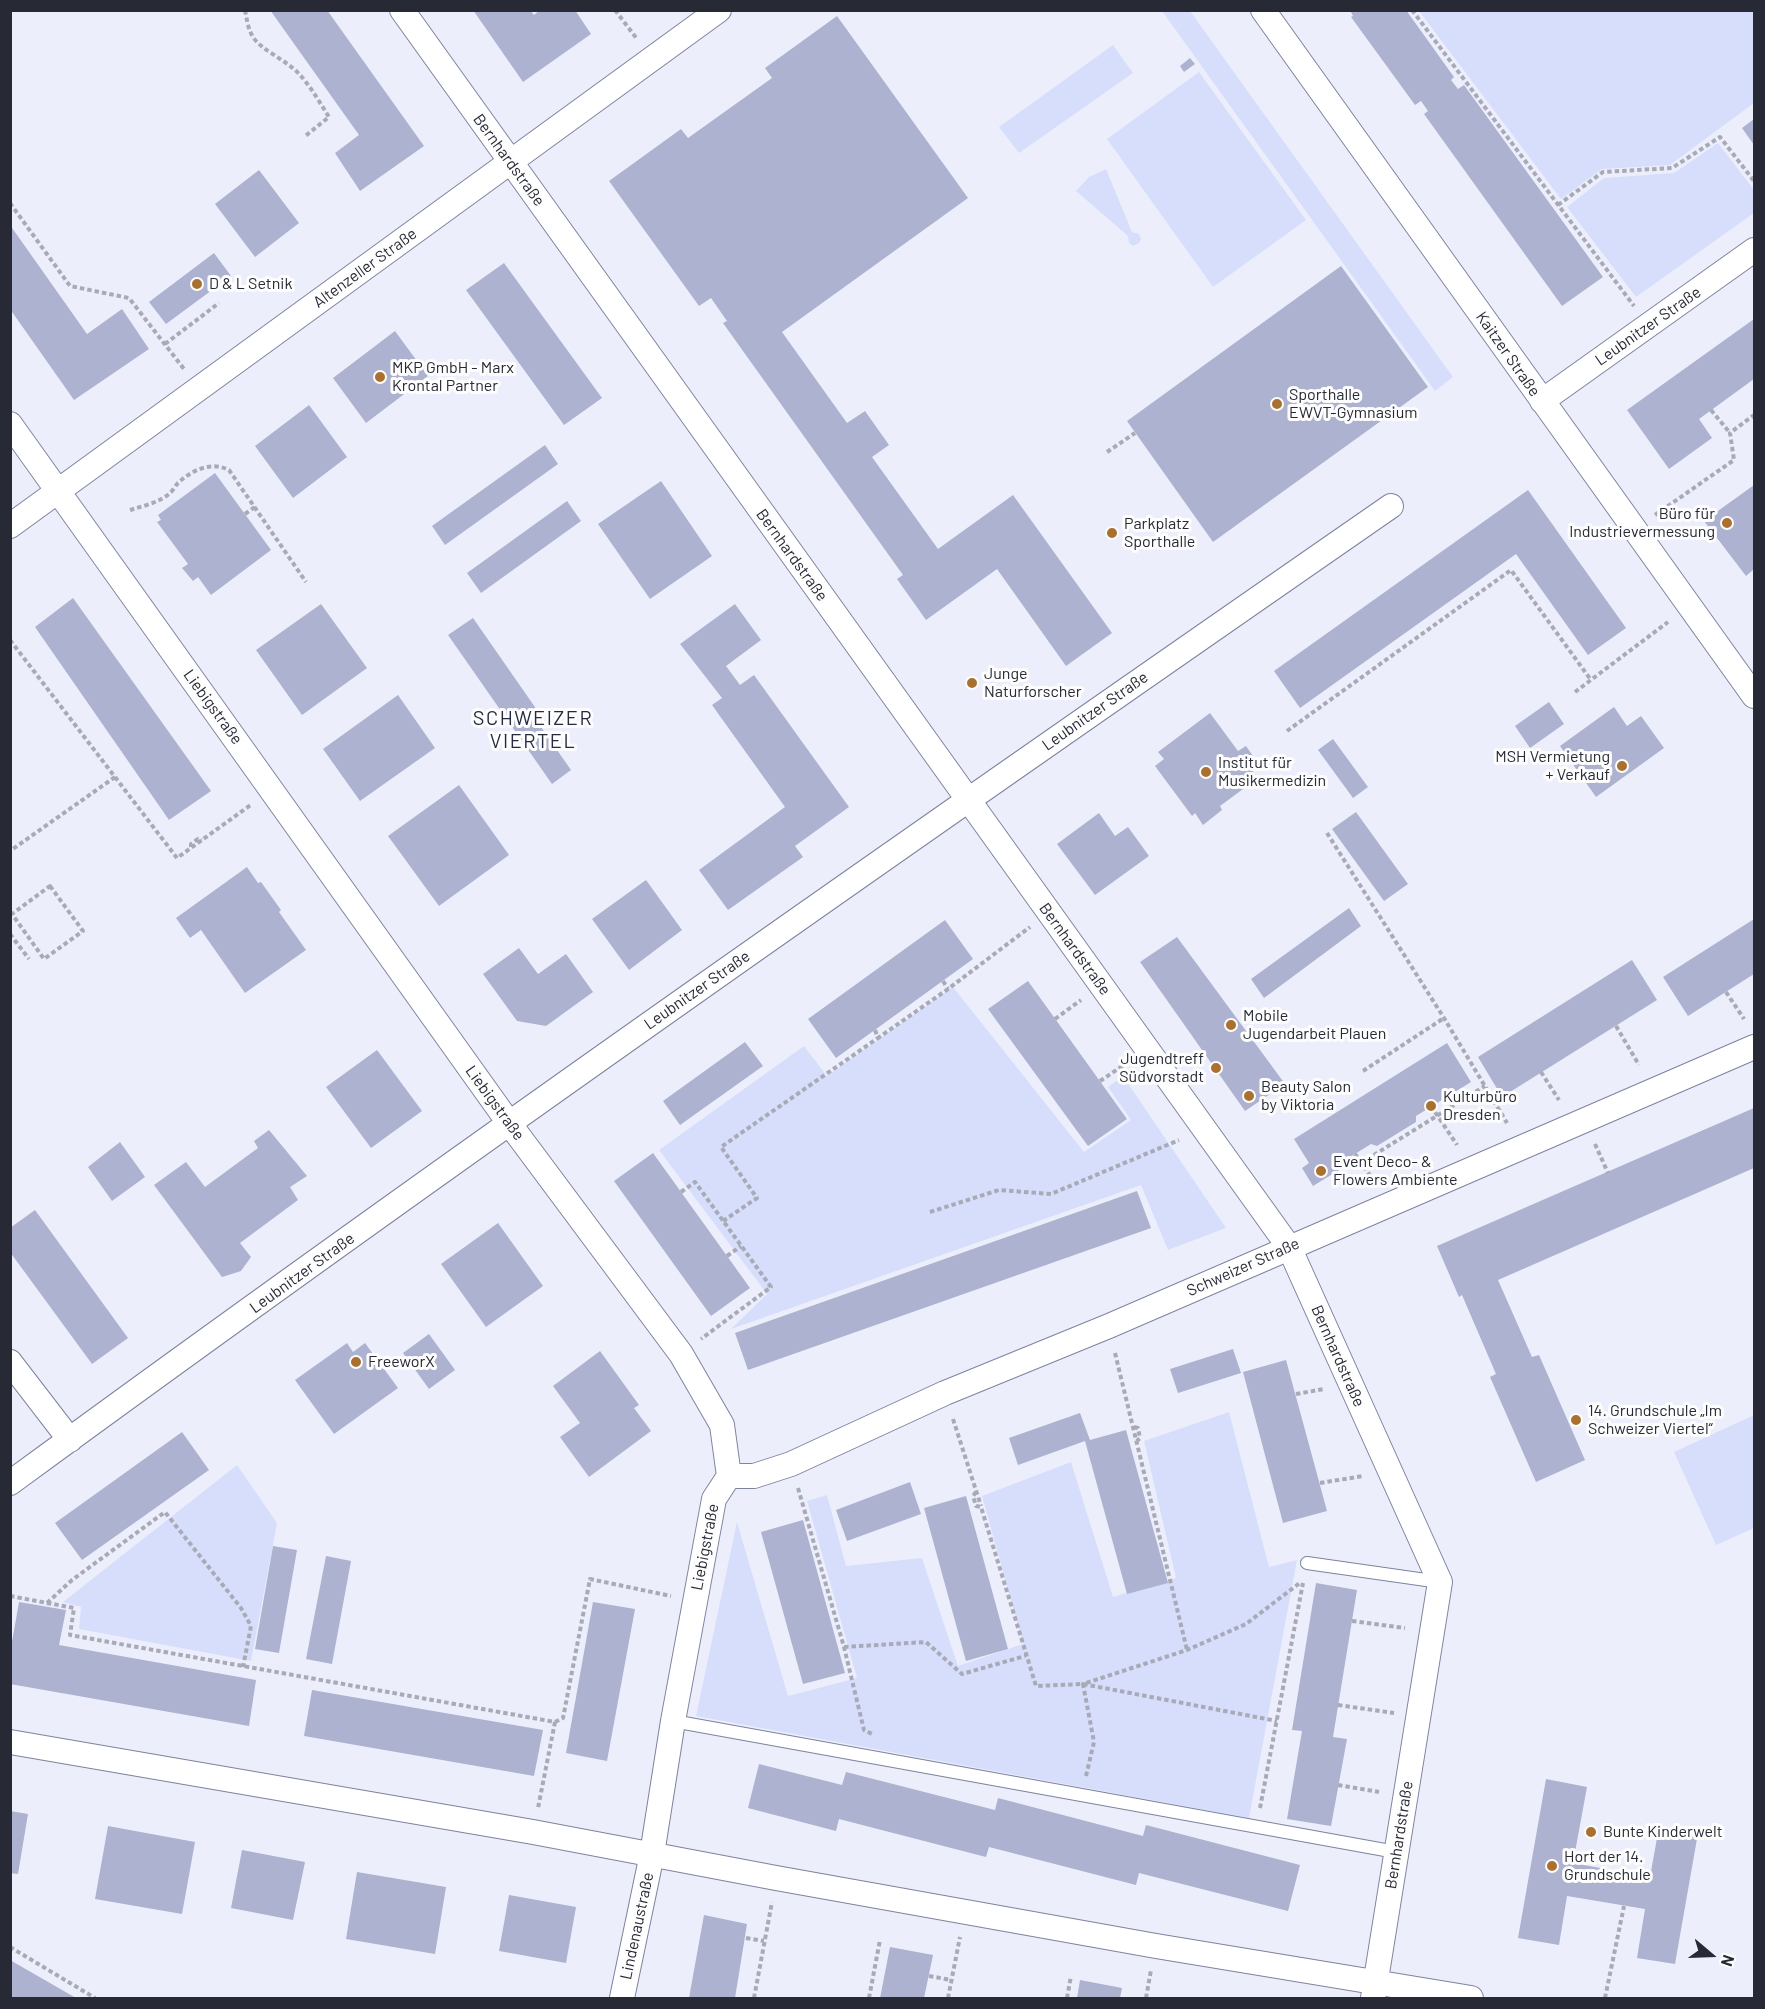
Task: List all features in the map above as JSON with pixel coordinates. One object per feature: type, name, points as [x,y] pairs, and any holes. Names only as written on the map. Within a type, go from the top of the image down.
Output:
[{"type":"street","name":"Bernhardstraße","points":[[402,10],[1289,1247],[1440,1582],[1374,1991]]},
{"type":"street","name":"Altenzeller Straße","points":[[10,526],[719,10]]},
{"type":"street","name":"Kaitzer Straße","points":[[1263,10],[1755,696]]},
{"type":"street","name":"Leubnitzer Straße","points":[[1542,401],[1755,250]]},
{"type":"street","name":"Liebigstraße","points":[[10,424],[509,1123],[681,1354],[722,1425],[729,1476],[714,1499],[673,1721],[652,1854]]},
{"type":"street","name":"Leubnitzer Straße","points":[[10,1484],[509,1123],[968,799],[1390,506]]},
{"type":"street","name":"Schweizer Straße","points":[[729,1476],[754,1476],[791,1464],[945,1393],[1109,1326],[1755,1047]]},
{"type":"street","points":[[10,1362],[70,1440]]},
{"type":"street","points":[[10,1742],[533,1832],[1374,1991],[1471,1998]]},
{"type":"street","name":"Lindenaustraße","points":[[622,1998],[652,1854]]},
{"type":"lane","points":[[1307,1563],[1440,1582]]},
{"type":"lane","points":[[673,1721],[1396,1852]]},
{"type":"path","points":[[245,10],[247,25],[254,39],[287,62],[301,75],[329,117],[304,136]]},
{"type":"path","points":[[615,10],[652,59]]},
{"type":"path","points":[[1412,10],[1649,325]]},
{"type":"path","points":[[1558,206],[1603,172],[1672,168],[1720,137],[1755,181]]},
{"type":"path","points":[[10,203],[70,286],[129,298],[200,388]]},
{"type":"path","points":[[165,345],[219,303]]},
{"type":"path","points":[[1635,529],[1734,460],[1730,433],[1711,410]]},
{"type":"path","points":[[1730,433],[1755,415]]},
{"type":"path","points":[[1107,452],[1135,433]]},
{"type":"path","points":[[130,510],[154,503],[170,494],[178,483],[207,466],[220,466],[229,470],[306,582]]},
{"type":"path","points":[[245,514],[255,507]]},
{"type":"path","points":[[1287,731],[1511,570],[1591,680]]},
{"type":"path","points":[[1575,692],[1690,606]]},
{"type":"path","points":[[10,640],[177,858],[272,790]]},
{"type":"path","points":[[10,851],[115,777]]},
{"type":"path","points":[[1327,833],[1444,1018],[1507,1123]]},
{"type":"path","points":[[50,886],[83,931],[45,959],[11,913],[50,886]]},
{"type":"path","points":[[723,1221],[757,1198],[721,1147],[948,988],[1049,912]]},
{"type":"path","points":[[10,934],[29,960]]},
{"type":"path","points":[[943,981],[948,988]]},
{"type":"path","points":[[1726,992],[1744,1019]]},
{"type":"path","points":[[1363,1071],[1444,1018]]},
{"type":"path","points":[[1616,1026],[1640,1065]]},
{"type":"path","points":[[875,1030],[878,1038]]},
{"type":"path","points":[[1541,1072],[1559,1101]]},
{"type":"path","points":[[1361,1163],[1485,1086]]},
{"type":"path","points":[[1431,1106],[1457,1145]]},
{"type":"path","points":[[930,1212],[999,1190],[1051,1194],[1205,1130]]},
{"type":"path","points":[[1598,1153],[1608,1173]]},
{"type":"path","points":[[1356,1154],[1374,1181]]},
{"type":"path","points":[[681,1192],[695,1182],[771,1287],[681,1354]]},
{"type":"path","points":[[727,1256],[741,1246]]},
{"type":"path","points":[[1109,1326],[1133,1427],[1138,1428],[1140,1438],[1137,1442],[1187,1650]]},
{"type":"path","points":[[945,1393],[976,1492],[973,1496],[976,1506],[981,1507],[1036,1686],[1083,1684],[1277,1720]]},
{"type":"path","points":[[791,1464],[844,1647],[864,1730]]},
{"type":"path","points":[[1320,1484],[1390,1472]]},
{"type":"path","points":[[46,1603],[72,1580],[165,1512],[241,1608],[252,1626],[243,1667]]},
{"type":"path","points":[[10,1596],[74,1608],[70,1635],[555,1722],[563,1718],[590,1579],[695,1600]]},
{"type":"path","points":[[1083,1684],[1187,1650],[1246,1624],[1304,1580],[1257,1827]]},
{"type":"path","points":[[1352,1621],[1432,1632]]},
{"type":"path","points":[[844,1647],[926,1642],[962,1674],[1025,1656]]},
{"type":"path","points":[[1083,1684],[1094,1742],[1083,1795]]},
{"type":"path","points":[[1338,1706],[1418,1716]]},
{"type":"path","points":[[533,1832],[555,1722]]},
{"type":"path","points":[[1338,1785],[1405,1797]]},
{"type":"path","points":[[754,1998],[776,1878]]},
{"type":"path","points":[[1605,1998],[1624,1906]]},
{"type":"path","points":[[948,1998],[964,1912]]},
{"type":"path","points":[[746,1938],[764,1941]]},
{"type":"path","points":[[869,1998],[880,1940]]},
{"type":"path","points":[[10,1947],[94,1998]]},
{"type":"path","points":[[929,1976],[951,1980]]},
{"type":"path","points":[[1067,1998],[1071,1976]]},
{"type":"shaded area","points":[[1162,11],[1190,11],[1453,377],[1435,391]]},
{"type":"shaded area","points":[[1419,11],[1754,11],[1754,103],[1670,165],[1602,169],[1561,199]]},
{"type":"shaded area","points":[[1113,45],[1133,73],[1019,153],[999,127]]},
{"type":"shaded area","points":[[1199,72],[1306,220],[1213,287],[1107,139]]},
{"type":"shaded area","points":[[1718,143],[1754,190],[1754,213],[1636,297],[1567,207],[1604,178],[1674,173]]},
{"type":"shaded area","points":[[1106,169],[1132,232],[1139,234],[1141,239],[1133,246],[1129,243],[1128,236],[1076,191],[1089,177]]},
{"type":"shaded area","points":[[953,987],[1084,1152],[1131,1120],[1108,1087],[1123,1076],[1226,1228],[1168,1250],[1141,1185],[731,1329],[767,1294],[659,1150],[804,1046],[827,1076]]},
{"type":"shaded area","points":[[1229,1412],[1269,1567],[1297,1560],[1249,1818],[696,1716],[737,1522],[788,1696],[857,1678],[807,1501],[827,1495],[846,1566],[922,1558],[958,1666],[1023,1644],[982,1496],[1071,1462],[1113,1597],[1176,1578],[1144,1441]]},
{"type":"shaded area","points":[[1754,1415],[1754,1528],[1716,1545],[1674,1452]]},
{"type":"shaded area","points":[[237,1465],[277,1523],[251,1661],[79,1629],[81,1607],[63,1602]]},
{"type":"building","points":[[270,10],[327,10],[424,146],[360,191],[335,153],[359,135]]},
{"type":"building","points":[[473,10],[530,10],[534,15],[540,10],[575,10],[591,34],[523,82]]},
{"type":"building","points":[[1350,10],[1406,10],[1454,77],[1451,80],[1458,89],[1464,85],[1603,277],[1562,306],[1424,114],[1428,111],[1421,101],[1415,105],[1351,17],[1353,16]]},
{"type":"building","points":[[837,16],[968,198],[782,332],[847,423],[865,411],[889,445],[872,457],[938,549],[1013,495],[1112,633],[1066,666],[997,569],[926,620],[897,579],[903,575],[723,323],[727,321],[711,298],[699,306],[609,181],[681,129],[688,138],[772,78],[765,68]]},
{"type":"building","points":[[1190,58],[1195,64],[1184,72],[1180,66]]},
{"type":"building","points":[[1754,119],[1754,145],[1742,128]]},
{"type":"building","points":[[259,170],[299,223],[255,257],[215,204]]},
{"type":"building","points":[[10,225],[87,334],[122,309],[149,349],[74,400],[10,309]]},
{"type":"building","name":"D & L Setnik","points":[[214,253],[231,276],[166,324],[149,302]]},
{"type":"building","points":[[504,263],[602,398],[564,425],[466,290]]},
{"type":"building","name":"Sporthalle EWVT-Gymnasium","points":[[1341,266],[1428,387],[1213,542],[1127,421]]},
{"type":"building","points":[[1754,319],[1754,379],[1699,419],[1712,438],[1669,469],[1627,410]]},
{"type":"building","name":"MKP GmbH - Marx Krontal Partner","points":[[395,331],[428,376],[366,423],[333,378]]},
{"type":"building","points":[[309,405],[347,457],[293,498],[255,446]]},
{"type":"building","points":[[545,445],[558,464],[445,545],[432,526]]},
{"type":"building","points":[[215,473],[271,550],[211,595],[198,577],[193,581],[182,568],[188,564],[157,522],[161,520],[158,515]]},
{"type":"building","points":[[661,481],[712,556],[650,599],[598,524]]},
{"type":"building","points":[[1754,485],[1754,569],[1746,576],[1704,521]]},
{"type":"building","points":[[1528,490],[1626,628],[1588,655],[1516,554],[1300,708],[1274,671]]},
{"type":"building","points":[[567,501],[581,521],[481,593],[467,573]]},
{"type":"building","points":[[73,598],[211,791],[169,820],[35,627]]},
{"type":"building","points":[[321,604],[367,668],[302,715],[256,650]]},
{"type":"building","points":[[735,604],[761,640],[726,666],[740,685],[754,675],[849,807],[795,846],[803,857],[728,910],[699,870],[785,807],[712,705],[722,698],[680,644]]},
{"type":"building","points":[[473,618],[537,710],[532,714],[571,770],[552,784],[448,635]]},
{"type":"building","points":[[398,695],[435,748],[360,801],[323,749]]},
{"type":"building","points":[[1549,702],[1564,724],[1530,748],[1515,726]]},
{"type":"building","points":[[1614,707],[1627,726],[1641,716],[1664,748],[1596,797],[1560,746]]},
{"type":"building","name":"Institut für Musikermedizin","points":[[1210,713],[1238,751],[1246,746],[1253,756],[1246,762],[1258,778],[1220,806],[1222,810],[1203,825],[1195,813],[1192,816],[1155,766],[1164,759],[1158,752]]},
{"type":"building","points":[[1333,739],[1368,787],[1353,798],[1318,750]]},
{"type":"building","points":[[459,785],[509,855],[439,906],[388,836]]},
{"type":"building","points":[[1356,812],[1408,884],[1384,901],[1332,829]]},
{"type":"building","points":[[1099,813],[1115,836],[1128,827],[1149,856],[1095,895],[1057,844]]},
{"type":"building","points":[[247,867],[281,910],[279,912],[306,950],[245,993],[201,930],[190,938],[176,918]]},
{"type":"building","points":[[646,880],[682,930],[629,970],[592,919]]},
{"type":"building","points":[[1349,908],[1361,926],[1264,998],[1251,979]]},
{"type":"building","points":[[1754,919],[1754,974],[1688,1016],[1663,977]]},
{"type":"building","points":[[945,920],[973,959],[836,1058],[808,1019]]},
{"type":"building","points":[[1177,937],[1285,1084],[1245,1111],[1140,962]]},
{"type":"building","points":[[519,948],[538,974],[566,954],[593,992],[546,1026],[517,1021],[483,974]]},
{"type":"building","points":[[1632,960],[1657,1000],[1502,1097],[1478,1057]]},
{"type":"building","points":[[1028,981],[1127,1119],[1088,1146],[988,1009]]},
{"type":"building","points":[[745,1042],[763,1066],[680,1125],[663,1101]]},
{"type":"building","points":[[1447,1043],[1471,1082],[1416,1116],[1416,1122],[1377,1146],[1371,1144],[1342,1162],[1344,1167],[1313,1186],[1302,1168],[1309,1163],[1294,1139]]},
{"type":"building","points":[[377,1050],[422,1111],[371,1148],[326,1087]]},
{"type":"building","points":[[1754,1108],[1754,1168],[1498,1280],[1532,1357],[1539,1355],[1585,1460],[1536,1482],[1490,1377],[1496,1374],[1462,1295],[1459,1297],[1437,1246]]},
{"type":"building","points":[[269,1130],[307,1176],[290,1187],[298,1200],[240,1243],[251,1257],[241,1271],[222,1277],[154,1185],[186,1162],[205,1187],[258,1148],[254,1141]]},
{"type":"building","points":[[120,1142],[145,1177],[112,1201],[88,1167]]},
{"type":"building","points":[[653,1153],[750,1288],[711,1316],[614,1181]]},
{"type":"building","points":[[1137,1191],[1151,1228],[748,1370],[735,1333]]},
{"type":"building","points":[[35,1210],[128,1338],[92,1364],[10,1252],[10,1228]]},
{"type":"building","points":[[498,1223],[543,1286],[486,1327],[441,1264]]},
{"type":"building","points":[[429,1334],[455,1370],[429,1389],[403,1353]]},
{"type":"building","points":[[347,1343],[353,1352],[365,1343],[398,1388],[334,1434],[295,1380]]},
{"type":"building","points":[[1233,1349],[1241,1373],[1178,1393],[1170,1369]]},
{"type":"building","points":[[600,1351],[639,1405],[634,1408],[651,1431],[589,1477],[560,1437],[580,1423],[553,1386]]},
{"type":"building","points":[[1286,1360],[1327,1511],[1283,1523],[1243,1372]]},
{"type":"building","points":[[1080,1413],[1090,1440],[1126,1430],[1168,1583],[1127,1594],[1085,1441],[1018,1465],[1009,1438]]},
{"type":"building","points":[[182,1432],[209,1470],[82,1560],[55,1523]]},
{"type":"building","points":[[910,1482],[921,1514],[847,1541],[836,1510]]},
{"type":"building","points":[[966,1496],[1008,1649],[966,1661],[924,1508]]},
{"type":"building","points":[[803,1520],[845,1673],[803,1684],[761,1532]]},
{"type":"building","points":[[273,1546],[297,1550],[279,1653],[255,1649]]},
{"type":"building","points":[[326,1556],[351,1561],[332,1664],[306,1659]]},
{"type":"building","points":[[1316,1583],[1357,1590],[1333,1737],[1347,1739],[1331,1826],[1287,1819],[1302,1731],[1292,1730]]},
{"type":"building","points":[[19,1602],[66,1610],[59,1645],[256,1680],[249,1726],[10,1684],[10,1653]]},
{"type":"building","points":[[593,1602],[635,1609],[607,1761],[566,1753]]},
{"type":"building","points":[[312,1690],[543,1730],[534,1776],[304,1736]]},
{"type":"building","points":[[759,1764],[842,1785],[846,1772],[995,1810],[998,1798],[1143,1836],[1146,1825],[1300,1865],[1288,1911],[1139,1873],[1136,1885],[989,1847],[986,1857],[839,1819],[836,1831],[748,1808]]},
{"type":"building","points":[[1546,1779],[1587,1787],[1573,1863],[1650,1877],[1659,1827],[1698,1833],[1675,1964],[1637,1958],[1645,1909],[1567,1896],[1559,1945],[1518,1938]]},
{"type":"building","points":[[10,1811],[28,1814],[18,1874],[10,1873]]},
{"type":"building","points":[[108,1826],[195,1842],[182,1914],[95,1899]]},
{"type":"building","points":[[242,1850],[305,1862],[293,1920],[231,1908]]},
{"type":"building","points":[[357,1872],[446,1887],[435,1954],[346,1939]]},
{"type":"building","points":[[509,1895],[576,1907],[566,1963],[499,1951]]},
{"type":"building","points":[[704,1915],[747,1924],[735,1998],[689,1998]]},
{"type":"building","points":[[890,1947],[933,1955],[924,1998],[880,1998]]},
{"type":"building","points":[[10,1960],[76,1998],[10,1998]]},
{"type":"building","points":[[1080,1980],[1122,1988],[1120,1998],[1077,1998]]},
{"type":"place","name":"D & L Setnik","points":[[197,284]]},
{"type":"place","name":"MKP GmbH - Marx Krontal Partner","points":[[380,377]]},
{"type":"place","name":"Sporthalle EWVT-Gymnasium","points":[[1277,404]]},
{"type":"place","name":"Büro für Industrievermessung","points":[[1727,523]]},
{"type":"place","name":"Parkplatz Sporthalle","points":[[1112,533]]},
{"type":"place","name":"Junge Naturforscher","points":[[972,683]]},
{"type":"place","name":"MSH Vermietung + Verkauf","points":[[1622,766]]},
{"type":"place","name":"Institut für Musikermedizin","points":[[1206,772]]},
{"type":"place","name":"Mobile Jugendarbeit Plauen","points":[[1231,1025]]},
{"type":"place","name":"Jugendtreff Südvorstadt","points":[[1216,1068]]},
{"type":"place","name":"Beauty Salon by Viktoria","points":[[1249,1096]]},
{"type":"place","name":"Kulturbüro Dresden","points":[[1431,1106]]},
{"type":"place","name":"Event Deco- & Flowers Ambiente","points":[[1321,1171]]},
{"type":"place","name":"FreeworX","points":[[356,1362]]},
{"type":"place","name":"14. Grundschule „Im Schweizer Viertel“","points":[[1576,1420]]},
{"type":"place","name":"Bunte Kinderwelt","points":[[1591,1832]]},
{"type":"place","name":"Hort der 14. Grundschule","points":[[1552,1866]]},
{"type":"district","name":"SCHWEIZER VIERTEL","points":[[533,730]]}]
